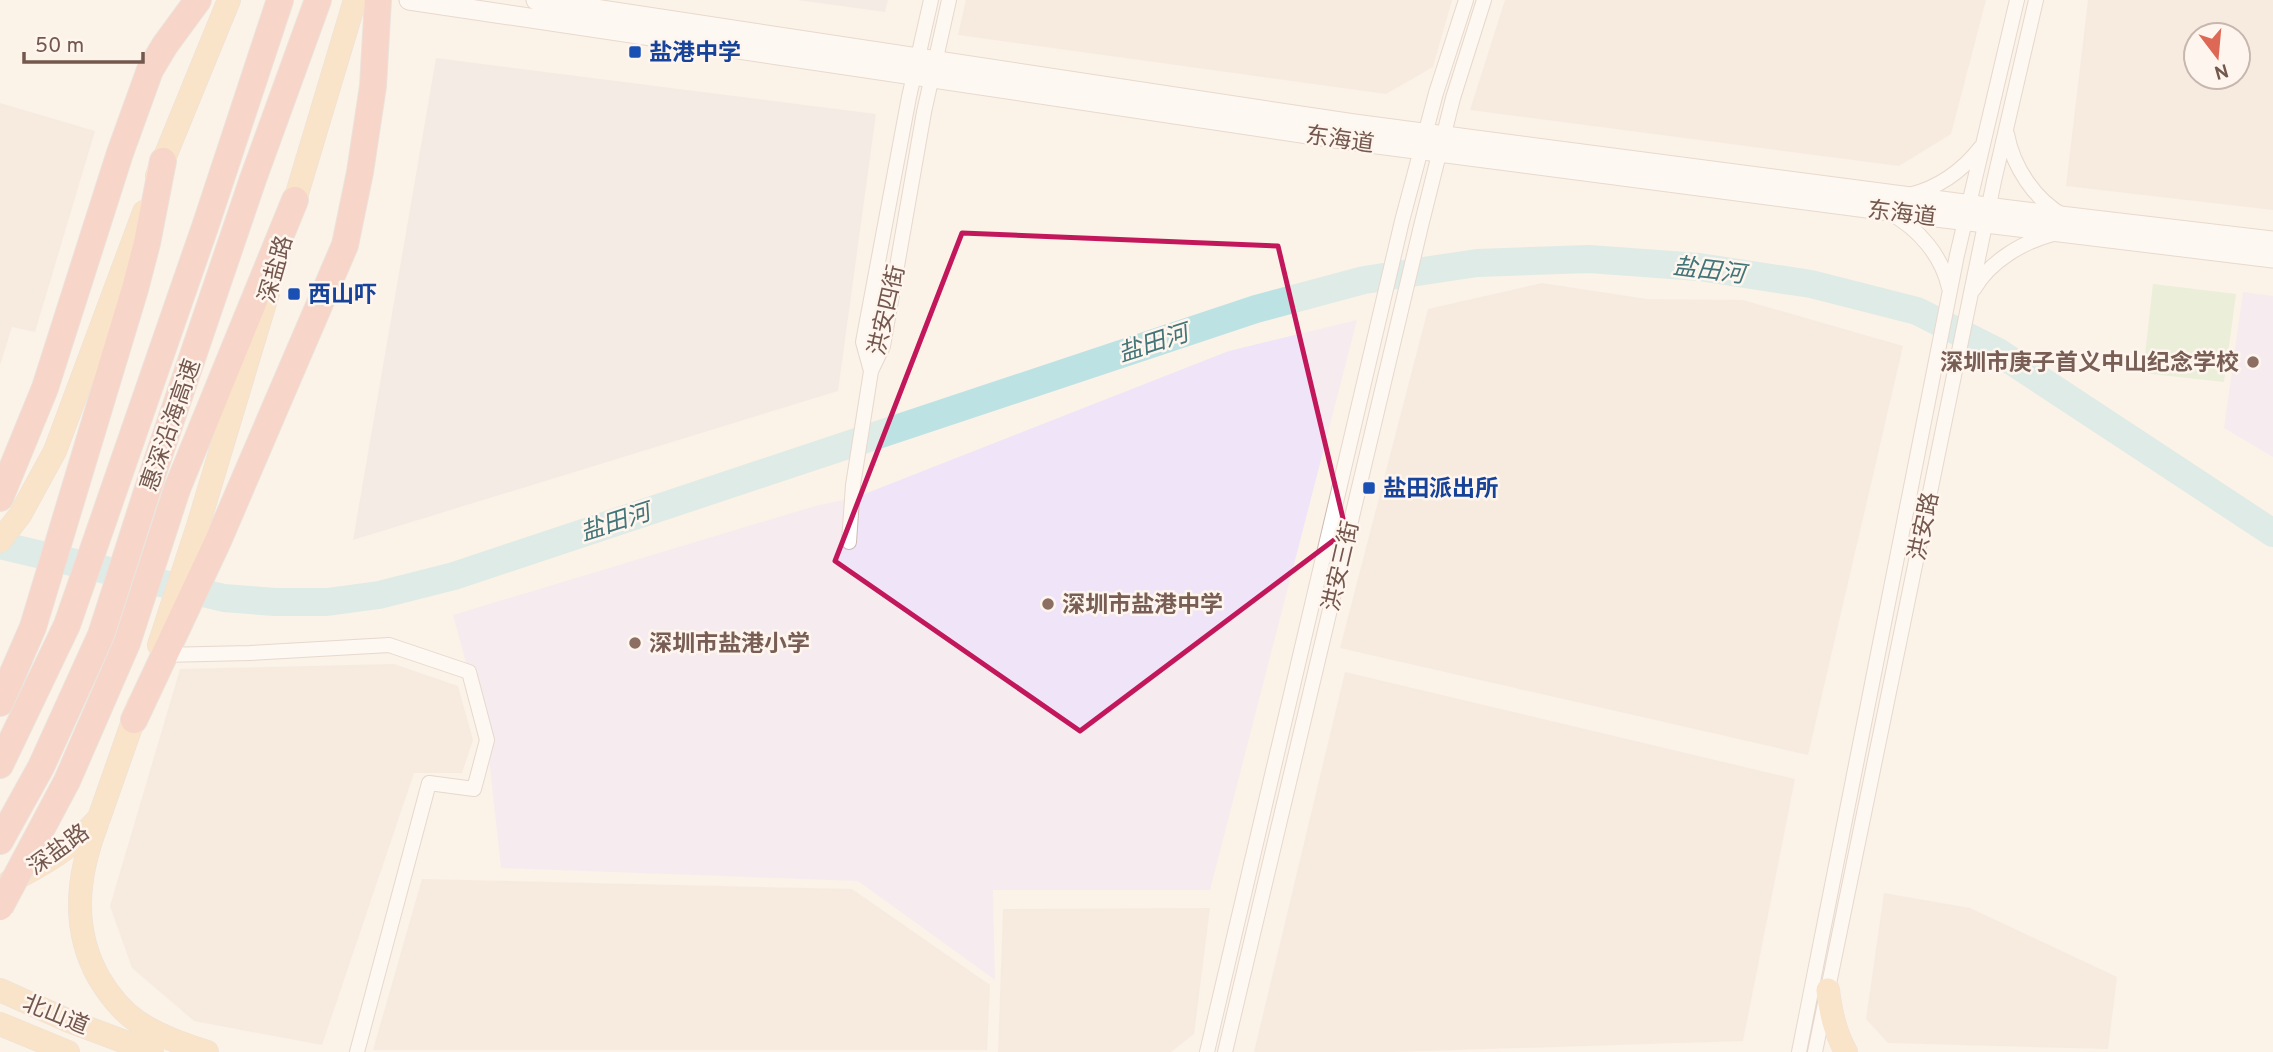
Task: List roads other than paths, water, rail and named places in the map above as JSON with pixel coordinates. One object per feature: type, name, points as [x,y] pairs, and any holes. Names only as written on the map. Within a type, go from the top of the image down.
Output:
[{"type":"highway","points":[[10,506],[120,153],[150,70],[164,45],[198,0]]},
{"type":"highway","name":"惠深沿海高速","points":[[0,765],[67,625],[206,224],[280,0]]},
{"type":"highway","name":"惠深沿海高速","points":[[0,841],[41,767],[101,635],[245,205],[318,0]]},
{"type":"highway","points":[[134,720],[160,651],[182,617],[206,548],[345,245],[360,172],[373,86],[378,0]]},
{"type":"highway","points":[[0,704],[33,627],[135,289],[163,161]]},
{"type":"highway","points":[[0,907],[66,781],[127,643],[177,489],[295,200]]},
{"type":"main road","points":[[0,541],[10,506],[55,451],[163,161],[229,0]]},
{"type":"main road","name":"深盐路","points":[[160,651],[206,548],[295,200],[355,0]]},
{"type":"main road","name":"深盐路","points":[[3,883],[40,866],[68,848],[99,818],[134,720]]},
{"type":"main road","points":[[99,818],[89,844],[78,909],[86,950],[94,969],[104,988],[119,1006],[136,1020],[178,1042],[206,1052]]},
{"type":"main road","name":"北山道","points":[[0,990],[69,1021],[152,1052]]},
{"type":"main road","points":[[1828,990],[1831,1014],[1846,1052]]},
{"type":"main road","name":"北山道","points":[[0,1024],[68,1052]]},
{"type":"street","name":"东海道","points":[[409,0],[925,68],[1882,210],[1977,214],[2273,258]]},
{"type":"street","name":"东海道","points":[[536,0],[925,68]]},
{"type":"street","name":"洪安四街","points":[[925,68],[930,0]]},
{"type":"street","name":"洪安四街","points":[[849,542],[853,485],[871,371],[863,342],[925,68],[949,0]]},
{"type":"street","name":"洪安三街","points":[[1224,1052],[1419,233],[1432,143],[1466,0]]},
{"type":"street","name":"洪安三街","points":[[1207,1052],[1399,234],[1432,143],[1453,97],[1484,0]]},
{"type":"street","name":"洪安路","points":[[1815,1052],[1970,300],[1984,143],[2017,0]]},
{"type":"street","name":"洪安路","points":[[1799,1052],[1949,295],[2007,126],[2036,0]]},
{"type":"street","points":[[1970,300],[1980,280],[2003,258],[2062,225],[2024,176],[2011,150],[2007,126]]},
{"type":"street","name":"东海道","points":[[1432,143],[1898,196],[1977,214]]},
{"type":"street","points":[[1898,196],[1916,193],[1943,181],[1968,161],[1984,143]]},
{"type":"street","points":[[1882,210],[1908,225],[1929,247],[1944,272],[1949,295]]},
{"type":"street","name":"东海道","points":[[2062,225],[2273,241]]},
{"type":"street","points":[[160,651],[389,645],[469,672],[487,740],[474,789],[429,783],[358,1052]]},
{"type":"waterway","name":"盐田河","points":[[0,545],[224,598],[327,602],[379,595],[454,576],[1256,309],[1364,280],[1477,263],[1589,259],[1699,267],[1811,284],[1917,311],[1998,352],[2273,533]]},
{"type":"place","name":"盐港中学","points":[[635,52]]},
{"type":"place","name":"西山吓","points":[[294,294]]},
{"type":"place","name":"深圳市庚子首义中山纪念学校","points":[[2253,362]]},
{"type":"place","name":"盐田派出所","points":[[1369,488]]},
{"type":"place","name":"深圳市盐港中学","points":[[1048,604]]},
{"type":"place","name":"深圳市盐港小学","points":[[635,643]]}]
